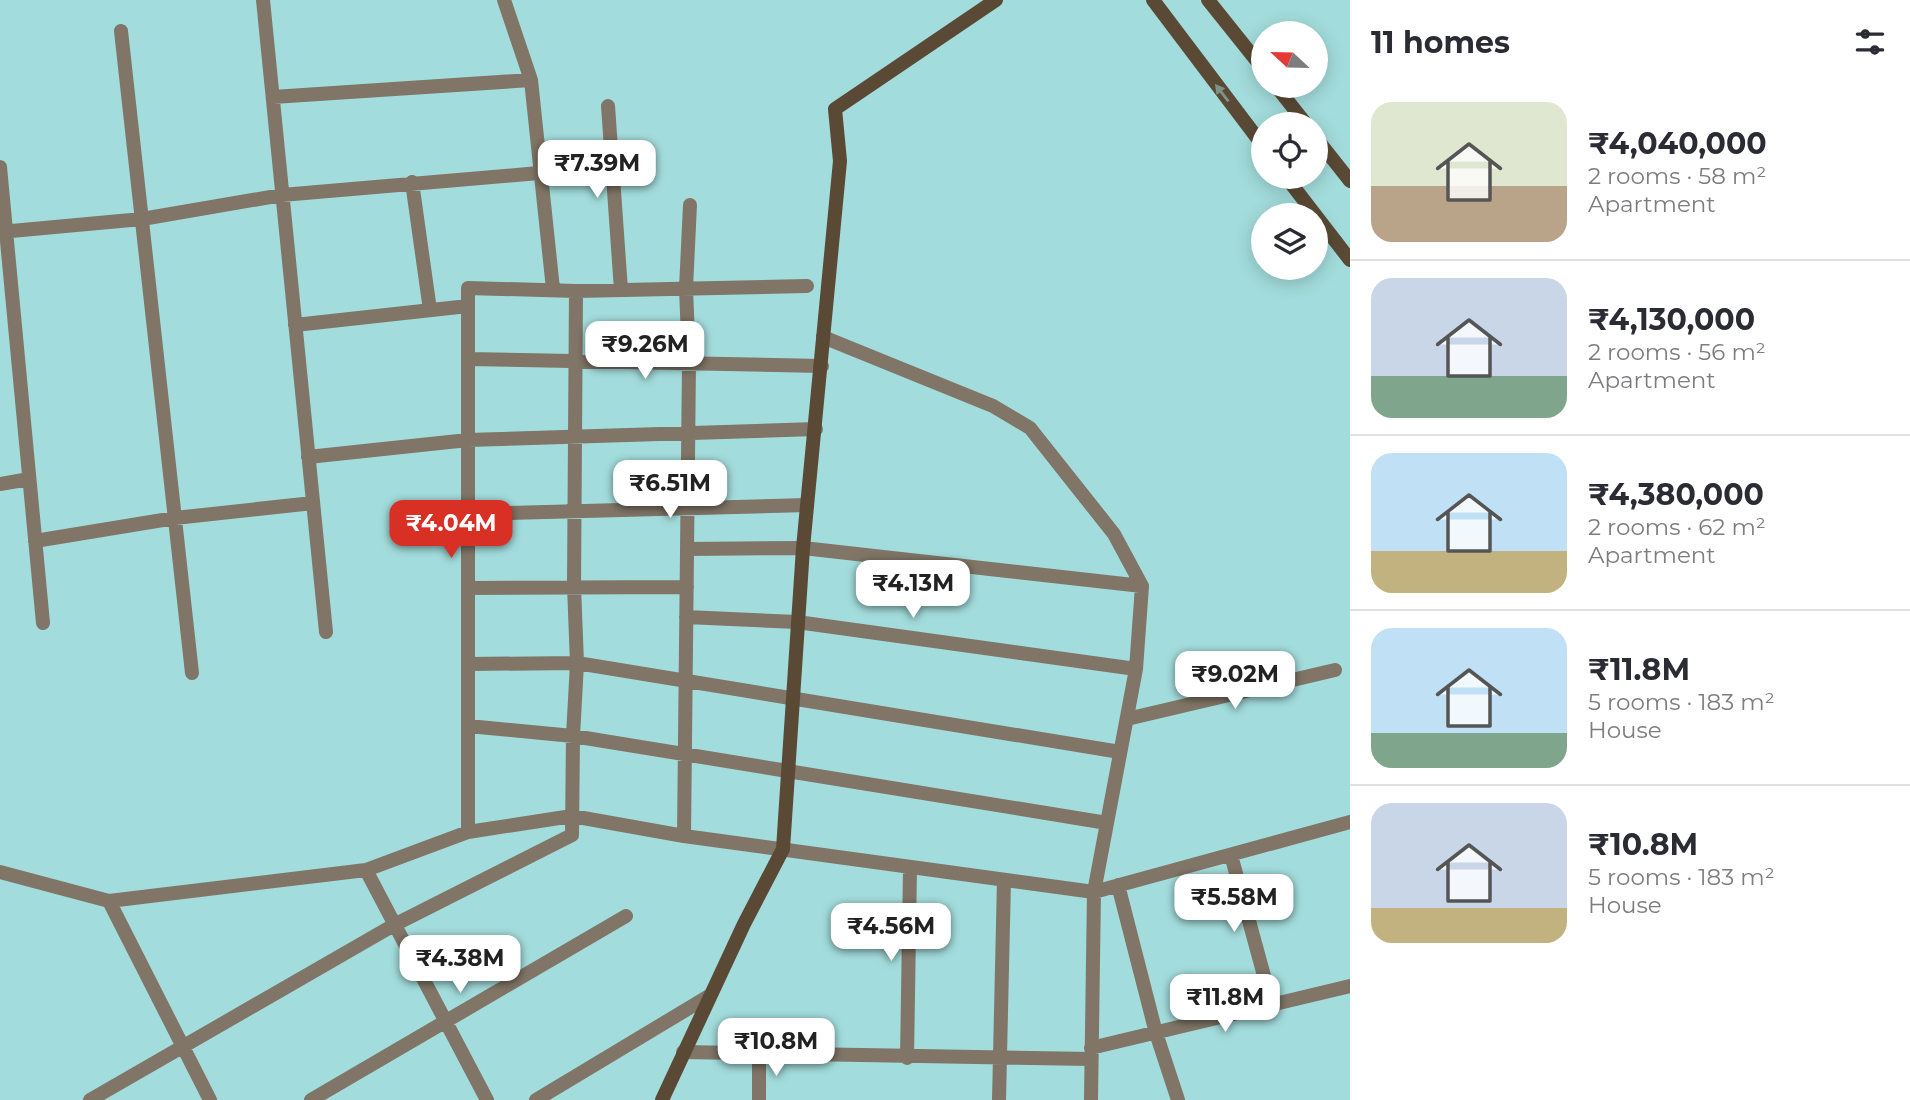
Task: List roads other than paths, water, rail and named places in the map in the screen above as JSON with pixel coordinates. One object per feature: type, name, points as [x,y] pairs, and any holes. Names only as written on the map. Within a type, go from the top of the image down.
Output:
[{"type":"street","points":[[263,0],[326,632]]},
{"type":"street","points":[[504,0],[531,80],[553,289]]},
{"type":"street","points":[[662,1100],[709,996],[783,849],[803,548],[840,161],[835,110],[996,0]]},
{"type":"street","points":[[1153,0],[1251,130]]},
{"type":"street","points":[[1209,0],[1251,53]]},
{"type":"street","points":[[121,31],[192,673]]},
{"type":"street","points":[[272,97],[531,80]]},
{"type":"street","points":[[1285,98],[1297,112]]},
{"type":"street","points":[[608,106],[621,290]]},
{"type":"street","points":[[1328,153],[1350,181]]},
{"type":"street","points":[[0,167],[3,231],[43,623]]},
{"type":"street","points":[[3,231],[142,219],[282,195],[539,173]]},
{"type":"street","points":[[412,182],[430,310]]},
{"type":"street","points":[[1295,189],[1350,260]]},
{"type":"street","points":[[684,836],[689,363],[686,288],[690,205]]},
{"type":"street","points":[[468,832],[468,288],[576,291],[807,286]]},
{"type":"street","points":[[90,1100],[394,925],[572,835],[573,736],[578,663],[574,586],[576,291]]},
{"type":"street","points":[[295,325],[468,306]]},
{"type":"street","points":[[824,337],[993,406],[1030,428],[1114,534],[1142,586],[1136,669],[1094,892],[1091,1100]]},
{"type":"street","points":[[468,359],[822,366]]},
{"type":"street","points":[[308,457],[468,440],[816,429]]},
{"type":"street","points":[[0,484],[29,479]]},
{"type":"street","points":[[35,541],[175,518],[313,503]]},
{"type":"street","points":[[468,514],[687,506],[807,505]]},
{"type":"street","points":[[687,548],[803,548],[1142,586]]},
{"type":"street","points":[[468,588],[687,587]]},
{"type":"street","points":[[686,617],[797,622],[1136,669]]},
{"type":"street","points":[[468,664],[578,663],[1120,752]]},
{"type":"street","points":[[1127,719],[1335,670]]},
{"type":"street","points":[[468,726],[573,736],[1107,823]]},
{"type":"street","points":[[0,872],[109,901],[366,870],[468,832],[572,816],[684,836],[910,869],[1094,892],[1350,822]]},
{"type":"street","points":[[1231,855],[1272,1005]]},
{"type":"street","points":[[907,1058],[910,869]]},
{"type":"street","points":[[366,870],[444,1025],[486,1100]]},
{"type":"street","points":[[999,1100],[1004,880]]},
{"type":"street","points":[[1118,885],[1156,1033],[1178,1100]]},
{"type":"street","points":[[109,901],[210,1100]]},
{"type":"street","points":[[310,1100],[444,1025],[626,916]]},
{"type":"street","points":[[683,1052],[1000,1060],[1091,1054],[1156,1033],[1350,986]]},
{"type":"street","points":[[536,1100],[709,996]]},
{"type":"street","points":[[759,1055],[759,1100]]}]
